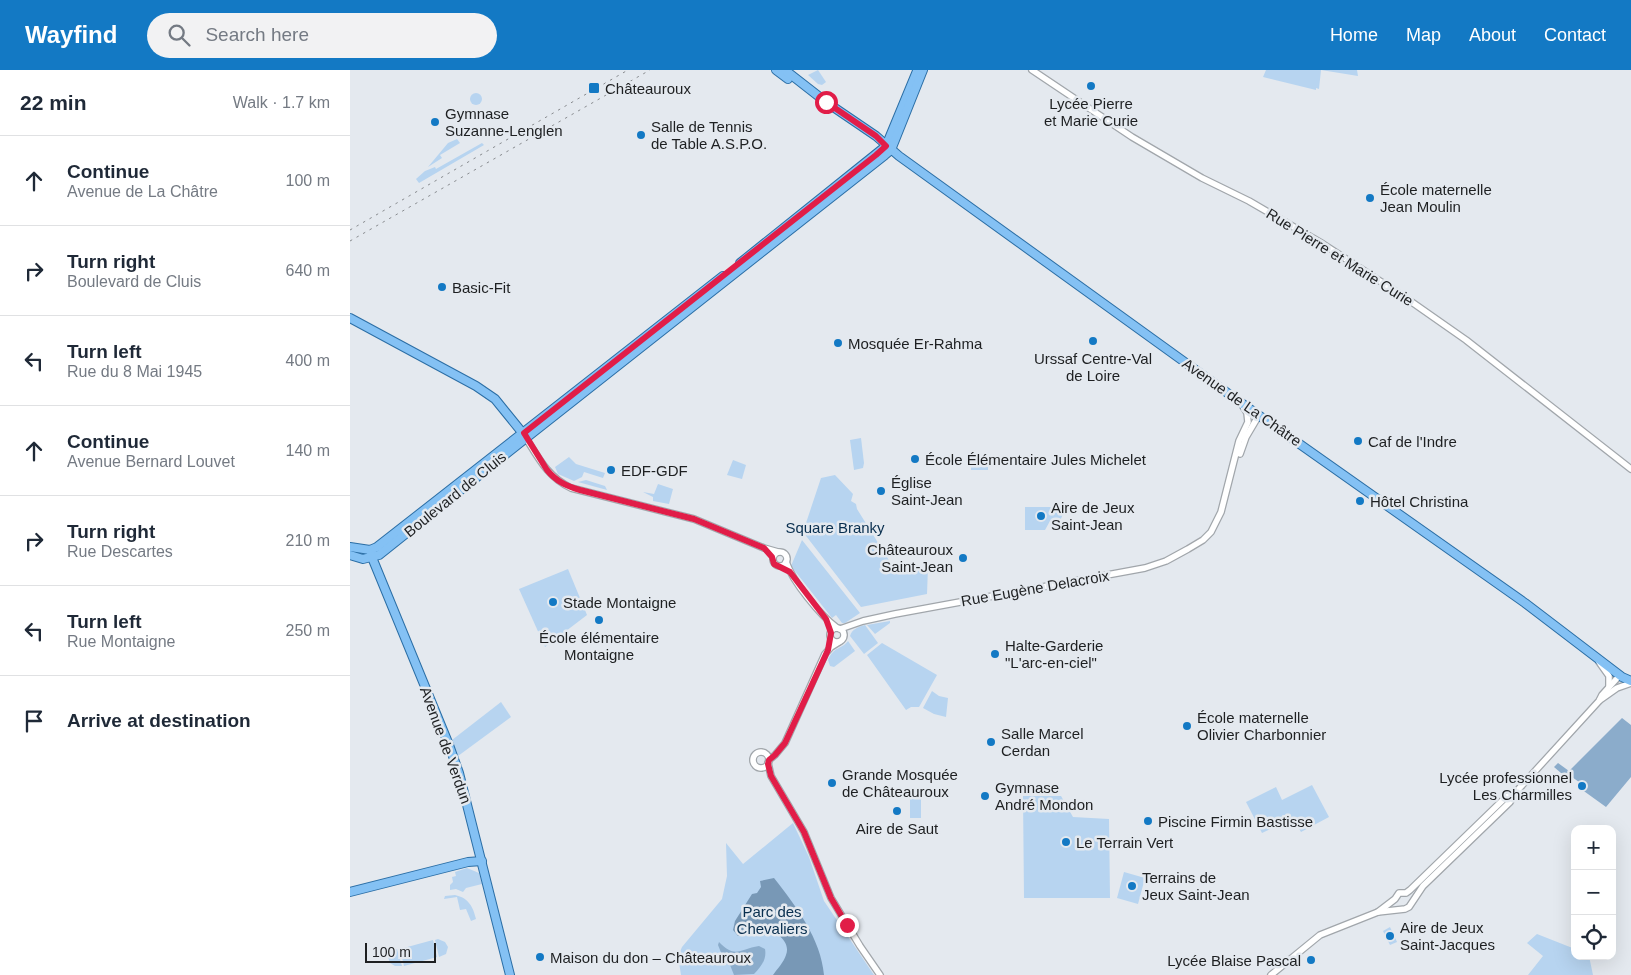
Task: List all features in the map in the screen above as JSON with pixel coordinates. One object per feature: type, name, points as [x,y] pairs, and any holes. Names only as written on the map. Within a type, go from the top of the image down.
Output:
[{"type":"main road","name":"Avenue de La Châtre","points":[[776,70],[888,148],[1240,402],[1253,421],[1266,420],[1528,605],[1627,678]]},
{"type":"main road","name":"Avenue de La Châtre","points":[[784,70],[817,96],[876,136],[888,148]]},
{"type":"main road","points":[[888,148],[917,70]]},
{"type":"main road","points":[[888,148],[923,70]]},
{"type":"main road","points":[[788,79],[817,96]]},
{"type":"main road","name":"Boulevard de Cluis","points":[[371,554],[379,556],[525,435],[844,189],[888,148]]},
{"type":"main road","points":[[350,318],[476,386],[494,399],[525,435]]},
{"type":"main road","points":[[350,547],[371,554]]},
{"type":"main road","points":[[350,555],[363,558],[371,554]]},
{"type":"main road","name":"Avenue de Verdun","points":[[371,554],[450,748],[465,794],[510,975]]},
{"type":"main road","points":[[350,892],[468,862],[482,861]]},
{"type":"street","name":"Rue Pierre et Marie Curie","points":[[1032,70],[1132,137],[1202,178],[1249,201],[1323,244],[1406,298],[1466,340],[1631,469]]},
{"type":"street","points":[[1240,402],[1253,421]]},
{"type":"street","name":"Rue Eugène Delacroix","points":[[838,629],[856,623],[1029,588],[1145,568],[1173,558],[1208,536],[1223,504],[1239,441],[1253,421]]},
{"type":"street","points":[[525,435],[552,476],[563,484],[694,519],[764,548],[785,554],[790,572],[826,619],[844,635]]},
{"type":"street","points":[[764,548],[772,557],[774,564],[790,572]]},
{"type":"street","points":[[772,557],[778,552]]},
{"type":"street","points":[[780,566],[786,562]]},
{"type":"street","points":[[826,619],[834,641],[839,642]]},
{"type":"street","points":[[828,650],[843,640],[844,635],[856,623]]},
{"type":"street","points":[[761,768],[785,743],[828,650],[831,635],[838,629]]},
{"type":"street","name":"Avenue de La Châtre","points":[[1598,658],[1599,663],[1609,676],[1609,686]]},
{"type":"street","points":[[1271,975],[1320,935],[1378,912],[1407,909],[1423,886],[1502,805],[1506,797],[1515,793],[1600,700],[1609,686],[1627,678]]},
{"type":"street","points":[[1606,696],[1627,678]]},
{"type":"street","points":[[1600,700],[1627,678]]},
{"type":"street","points":[[771,776],[754,765],[753,758],[758,752],[780,749]]},
{"type":"street","points":[[765,752],[771,776],[804,832],[831,898],[880,975]]},
{"type":"street","points":[[1378,912],[1395,899],[1399,893],[1406,893],[1502,805]]},
{"type":"street","points":[[1406,893],[1410,896],[1411,902]]},
{"type":"street","points":[[1395,899],[1395,904],[1399,909]]},
{"type":"green space","points":[[818,70],[826,82],[822,85],[818,84],[808,75]]},
{"type":"green space","points":[[1266,70],[1321,70],[1319,89],[1316,88],[1316,90],[1263,77]]},
{"type":"green space","points":[[1321,70],[1357,70],[1358,76]]},
{"type":"green space","points":[[474,93],[478,93],[482,99],[478,105],[474,105],[470,101],[470,97]]},
{"type":"green space","points":[[457,139],[460,143],[440,155],[442,158],[428,167],[448,143]]},
{"type":"green space","points":[[482,143],[484,145],[419,183],[416,179],[425,171],[435,167],[436,169]]},
{"type":"green space","points":[[861,438],[863,468],[854,470],[850,440]]},
{"type":"green space","points":[[569,457],[576,464],[605,473],[603,478],[584,472],[582,477],[574,481],[558,474],[555,467]]},
{"type":"green space","points":[[733,460],[746,465],[742,479],[727,475]]},
{"type":"green space","points":[[971,461],[988,462],[988,470],[971,470]]},
{"type":"green space","name":"Square Branky","points":[[835,475],[853,494],[851,501],[856,504],[857,509],[890,562],[900,566],[928,567],[927,594],[861,607],[803,532],[821,478]]},
{"type":"green space","points":[[586,480],[605,486],[607,490],[578,482]]},
{"type":"green space","points":[[658,484],[673,489],[669,504],[653,501],[653,497],[643,492],[654,494]]},
{"type":"green space","points":[[1025,507],[1066,507],[1060,521],[1050,521],[1045,530],[1025,530]]},
{"type":"green space","points":[[802,540],[860,613],[845,623],[842,623],[836,615],[832,618],[791,566]]},
{"type":"green space","name":"Stade Montaigne","points":[[568,569],[587,615],[545,647],[519,589]]},
{"type":"green space","points":[[890,621],[890,623],[875,634],[867,625]]},
{"type":"green space","points":[[865,625],[878,643],[864,654],[850,636],[854,630]]},
{"type":"green space","points":[[848,641],[855,651],[834,667],[830,666],[828,660],[830,656]]},
{"type":"green space","points":[[882,643],[937,675],[919,707],[911,707],[906,710],[867,655]]},
{"type":"green space","points":[[932,691],[939,696],[948,698],[946,717],[934,714],[923,708]]},
{"type":"green space","points":[[501,702],[511,717],[458,756],[452,740]]},
{"type":"green space","points":[[1312,785],[1329,817],[1301,832],[1293,818],[1262,833],[1246,802],[1276,787],[1282,800]]},
{"type":"green space","name":"Le Terrain Vert","points":[[1023,796],[1061,796],[1073,817],[1109,819],[1110,898],[1024,898]]},
{"type":"green space","points":[[910,797],[921,797],[921,818],[910,818]]},
{"type":"green space","name":"Parc des Chevaliers","points":[[793,823],[809,857],[824,901],[874,975],[681,975],[678,956],[682,947],[722,899],[727,876],[726,843],[743,864]]},
{"type":"green space","points":[[467,868],[479,873],[482,884],[466,888],[463,892],[456,889],[450,890],[450,885],[453,882],[452,877],[456,876],[455,872]]},
{"type":"green space","name":"Terrains de Jeux Saint-Jean","points":[[1124,872],[1145,878],[1138,904],[1117,898]]},
{"type":"green space","points":[[455,895],[464,898],[470,904],[476,919],[471,921],[466,909],[460,910],[457,897],[444,899],[445,896]]},
{"type":"green space","name":"Aire de Jeux Saint-Jacques","points":[[1390,927],[1397,942],[1390,945],[1383,931]]},
{"type":"green space","points":[[1537,934],[1571,947],[1571,960],[1590,960],[1593,975],[1528,975],[1543,956],[1527,943]]},
{"type":"green space","points":[[438,939],[445,942],[448,947],[446,954],[439,957],[435,940]]},
{"type":"green space","points":[[433,940],[437,957],[404,966],[400,949]]},
{"type":"green space","points":[[397,949],[402,966],[395,966],[390,963],[388,957],[391,952]]},
{"type":"shaded area","points":[[1622,718],[1631,725],[1631,777],[1606,807],[1581,789],[1579,782],[1561,773],[1554,767],[1558,763],[1569,771]]},
{"type":"shaded area","points":[[774,878],[791,900],[813,936],[822,962],[824,975],[773,975],[786,955],[787,946],[782,938],[770,932],[738,936],[733,930],[735,921],[752,894],[757,893],[761,887],[760,881]]},
{"type":"shaded area","points":[[719,942],[734,952],[759,946],[765,949],[761,966],[754,974],[734,975],[730,965],[724,960],[718,945]]},
{"type":"railway","points":[[350,230],[628,70]]},
{"type":"railway","points":[[350,241],[650,70]]},
{"type":"place","name":"Lycée Pierre et Marie Curie","points":[[1091,86]]},
{"type":"place","name":"Châteauroux","points":[[594,88]]},
{"type":"place","name":"Gymnase Suzanne-Lenglen","points":[[435,122]]},
{"type":"place","name":"Salle de Tennis de Table A.S.P.O.","points":[[641,135]]},
{"type":"place","name":"École maternelle Jean Moulin","points":[[1370,198]]},
{"type":"place","name":"Basic-Fit","points":[[442,287]]},
{"type":"place","name":"Urssaf Centre-Val de Loire","points":[[1093,341]]},
{"type":"place","name":"Mosquée Er-Rahma","points":[[838,343]]},
{"type":"place","name":"Caf de l'Indre","points":[[1358,441]]},
{"type":"place","name":"École Élémentaire Jules Michelet","points":[[915,459]]},
{"type":"place","name":"EDF-GDF","points":[[611,470]]},
{"type":"place","name":"Église Saint-Jean","points":[[881,491]]},
{"type":"place","name":"Hôtel Christina","points":[[1360,501]]},
{"type":"place","name":"Aire de Jeux Saint-Jean","points":[[1041,516]]},
{"type":"place","name":"Châteauroux Saint-Jean","points":[[963,558]]},
{"type":"place","name":"Stade Montaigne","points":[[553,602]]},
{"type":"place","name":"École élémentaire Montaigne","points":[[599,620]]},
{"type":"place","name":"Halte-Garderie \"L'arc-en-ciel\"","points":[[995,654]]},
{"type":"place","name":"École maternelle Olivier Charbonnier","points":[[1187,726]]},
{"type":"place","name":"Salle Marcel Cerdan","points":[[991,742]]},
{"type":"place","name":"Grande Mosquée de Châteauroux","points":[[832,783]]},
{"type":"place","name":"Lycée professionnel Les Charmilles","points":[[1582,786]]},
{"type":"place","name":"Gymnase André Mondon","points":[[985,796]]},
{"type":"place","name":"Aire de Saut","points":[[897,811]]},
{"type":"place","name":"Piscine Firmin Bastisse","points":[[1148,821]]},
{"type":"place","name":"Le Terrain Vert","points":[[1066,842]]},
{"type":"place","name":"Terrains de Jeux Saint-Jean","points":[[1132,886]]},
{"type":"place","name":"Aire de Jeux Saint-Jacques","points":[[1390,936]]},
{"type":"place","name":"Maison du don – Châteauroux","points":[[540,957]]},
{"type":"place","name":"Lycée Blaise Pascal","points":[[1311,960]]},
{"type":"route","points":[[826,102],[876,136],[886,146],[524,433],[547,470],[558,482],[571,488],[706,522],[764,548],[772,557],[774,564],[790,572],[826,619],[831,633],[828,650],[785,743],[769,760],[768,764],[771,776],[804,832],[831,898],[847,925]]}]
